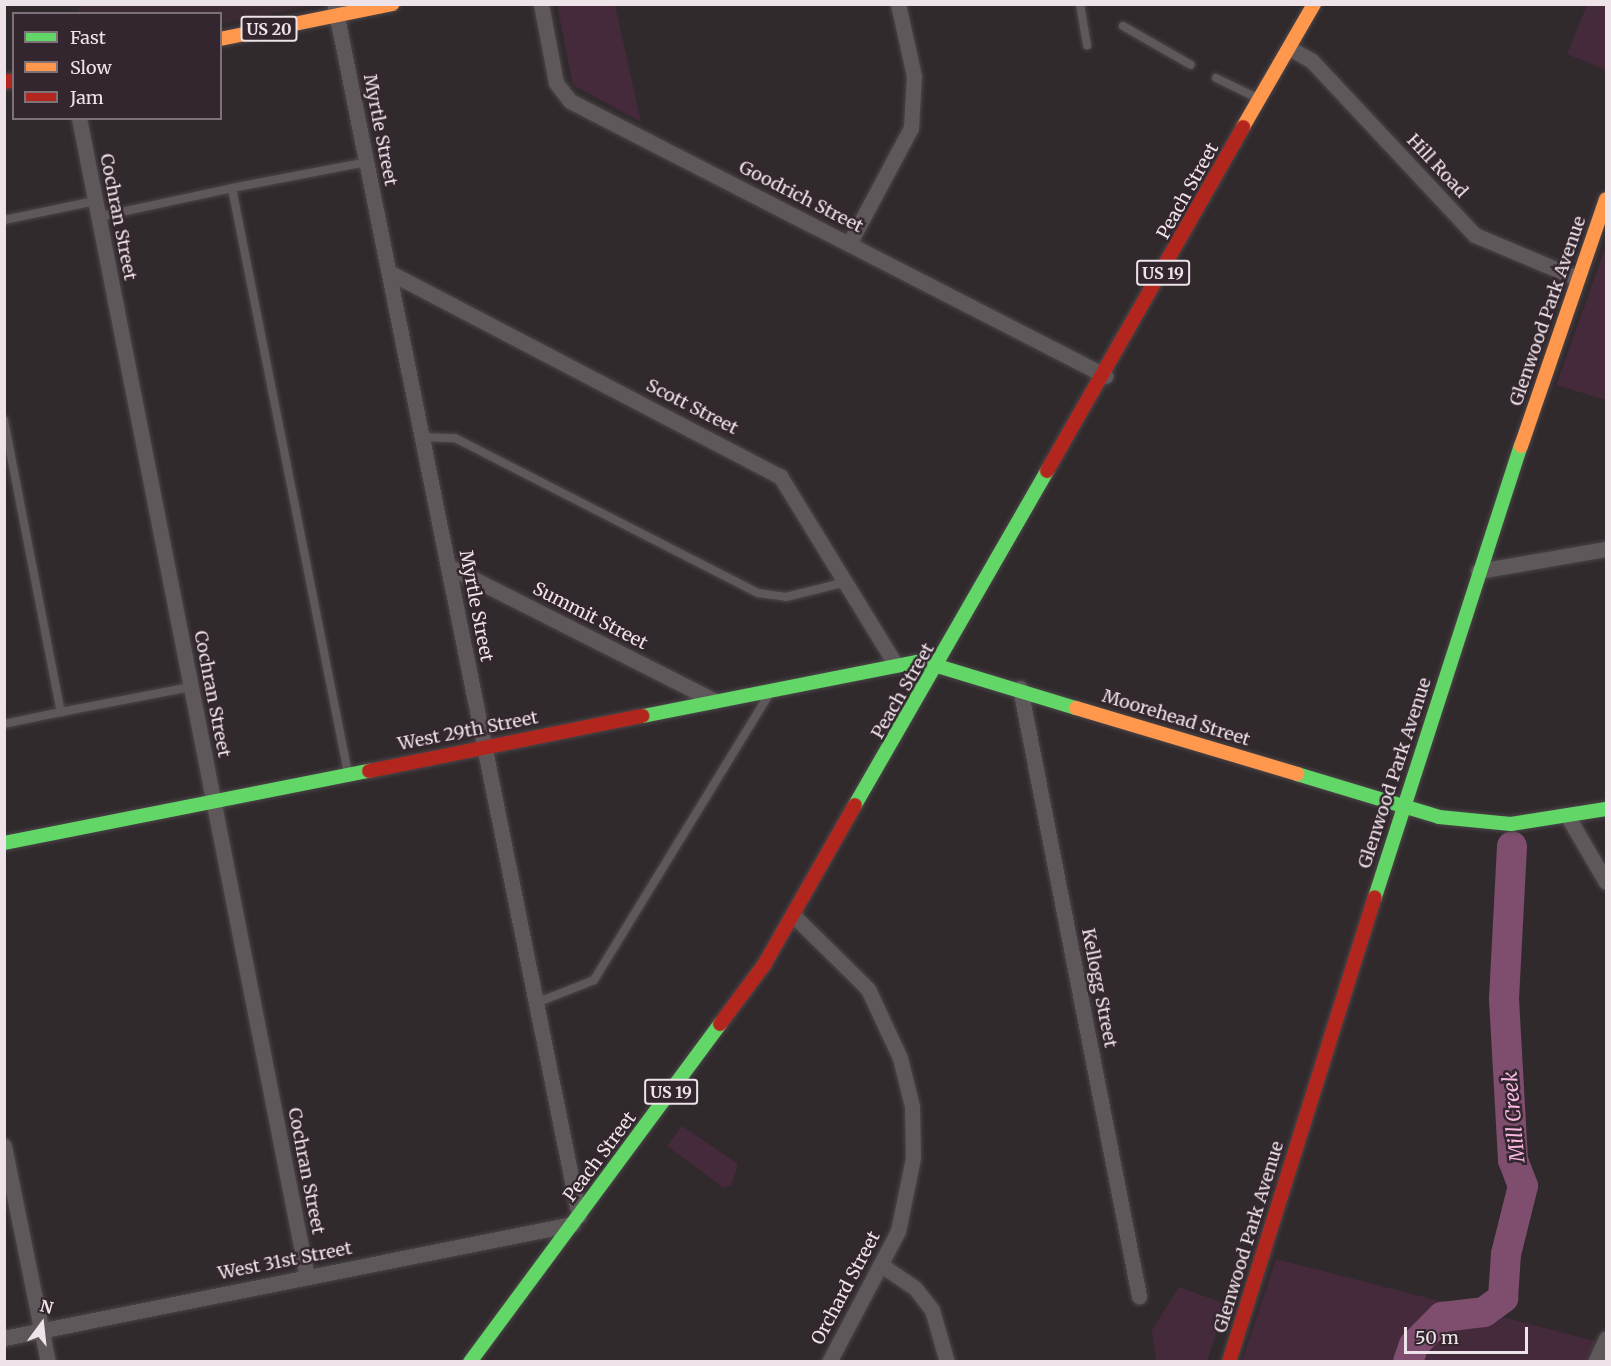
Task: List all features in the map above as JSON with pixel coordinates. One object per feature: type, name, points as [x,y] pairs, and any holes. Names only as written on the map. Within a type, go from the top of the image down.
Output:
[{"type":"main road","name":"US 20","points":[[222,38],[336,10],[392,4]]},
{"type":"main road","name":"Peach Street","points":[[470,1362],[749,988],[1106,376],[1314,4]]},
{"type":"main road","name":"Glenwood Park Avenue","points":[[1228,1362],[1479,570],[1577,278],[1606,199]]},
{"type":"main road","name":"West 29th Street","points":[[4,843],[896,665],[940,663]]},
{"type":"main road","name":"Moorehead Street","points":[[940,663],[1402,808],[1489,824],[1568,817],[1606,809]]},
{"type":"street","name":"Goodrich Street","points":[[541,4],[556,83],[564,97],[1106,376]]},
{"type":"street","points":[[849,244],[911,128],[914,76],[898,4]]},
{"type":"street","name":"Myrtle Street","points":[[336,10],[536,1003],[576,1220]]},
{"type":"street","name":"Hill Road","points":[[1289,48],[1313,63],[1475,235],[1577,278]]},
{"type":"street","name":"Cochran Street","points":[[79,120],[307,1277]]},
{"type":"street","name":"Scott Street","points":[[389,272],[771,470],[786,484],[896,665]]},
{"type":"street","points":[[1479,570],[1606,549]]},
{"type":"street","name":"Summit Street","points":[[448,566],[716,701]]},
{"type":"street","name":"Kellogg Street","points":[[1020,688],[1139,1296]]},
{"type":"street","points":[[1568,817],[1606,882]]},
{"type":"street","name":"Orchard Street","points":[[793,915],[868,989],[907,1083],[914,1131],[910,1183],[884,1267],[829,1362]]},
{"type":"street","points":[[4,1146],[48,1362]]},
{"type":"street","name":"West 31st Street","points":[[4,1338],[576,1220]]},
{"type":"street","points":[[884,1267],[915,1288],[932,1310],[947,1362]]},
{"type":"street","points":[[1594,1362],[1606,1338]]},
{"type":"lane","points":[[1080,4],[1087,45]]},
{"type":"lane","points":[[1123,26],[1191,65]]},
{"type":"lane","points":[[1216,78],[1260,100]]},
{"type":"lane","points":[[98,217],[366,162]]},
{"type":"lane","points":[[232,188],[348,775]]},
{"type":"lane","points":[[4,220],[95,201]]},
{"type":"lane","points":[[4,420],[61,712]]},
{"type":"lane","points":[[422,437],[455,438],[758,593],[786,597],[846,582]]},
{"type":"lane","points":[[4,724],[191,687]]},
{"type":"lane","points":[[536,1003],[585,987],[658,882],[771,690]]},
{"type":"shaded area","points":[[78,4],[317,5],[222,24],[222,12],[79,12]]},
{"type":"shaded area","points":[[557,5],[615,5],[641,122],[573,85]]},
{"type":"shaded area","points":[[1587,5],[1606,5],[1606,70],[1567,54]]},
{"type":"shaded area","points":[[1606,246],[1606,400],[1556,385]]},
{"type":"shaded area","points":[[682,1126],[738,1164],[731,1186],[723,1187],[667,1146]]},
{"type":"shaded area","points":[[1276,1259],[1595,1341],[1585,1361],[1242,1361]]},
{"type":"shaded area","points":[[1179,1287],[1226,1304],[1207,1361],[1156,1361],[1152,1330]]},
{"type":"waterway","name":"Mill Creek","points":[[1408,1362],[1414,1345],[1442,1317],[1484,1312],[1503,1298],[1506,1254],[1523,1186],[1513,1160],[1504,999],[1512,846]]},
{"type":"traffic: fast","points":[[1375,897],[1521,446]]},
{"type":"traffic: fast","points":[[855,805],[1047,471]]},
{"type":"traffic: fast","points":[[643,716],[921,661],[1076,708]]},
{"type":"traffic: fast","points":[[4,843],[369,771]]},
{"type":"traffic: fast","points":[[1297,774],[1439,817],[1511,824],[1606,809]]},
{"type":"traffic: fast","points":[[470,1362],[720,1024]]},
{"type":"traffic: slow","points":[[222,39],[392,4]]},
{"type":"traffic: slow","points":[[1243,127],[1314,4]]},
{"type":"traffic: slow","points":[[1521,446],[1606,199]]},
{"type":"traffic: slow","points":[[1076,708],[1297,774]]},
{"type":"traffic: jam","points":[[4,82],[12,80]]},
{"type":"traffic: jam","points":[[1047,471],[1243,127]]},
{"type":"traffic: jam","points":[[369,771],[643,716]]},
{"type":"traffic: jam","points":[[720,1024],[764,965],[855,805]]},
{"type":"traffic: jam","points":[[1229,1362],[1375,897]]}]
